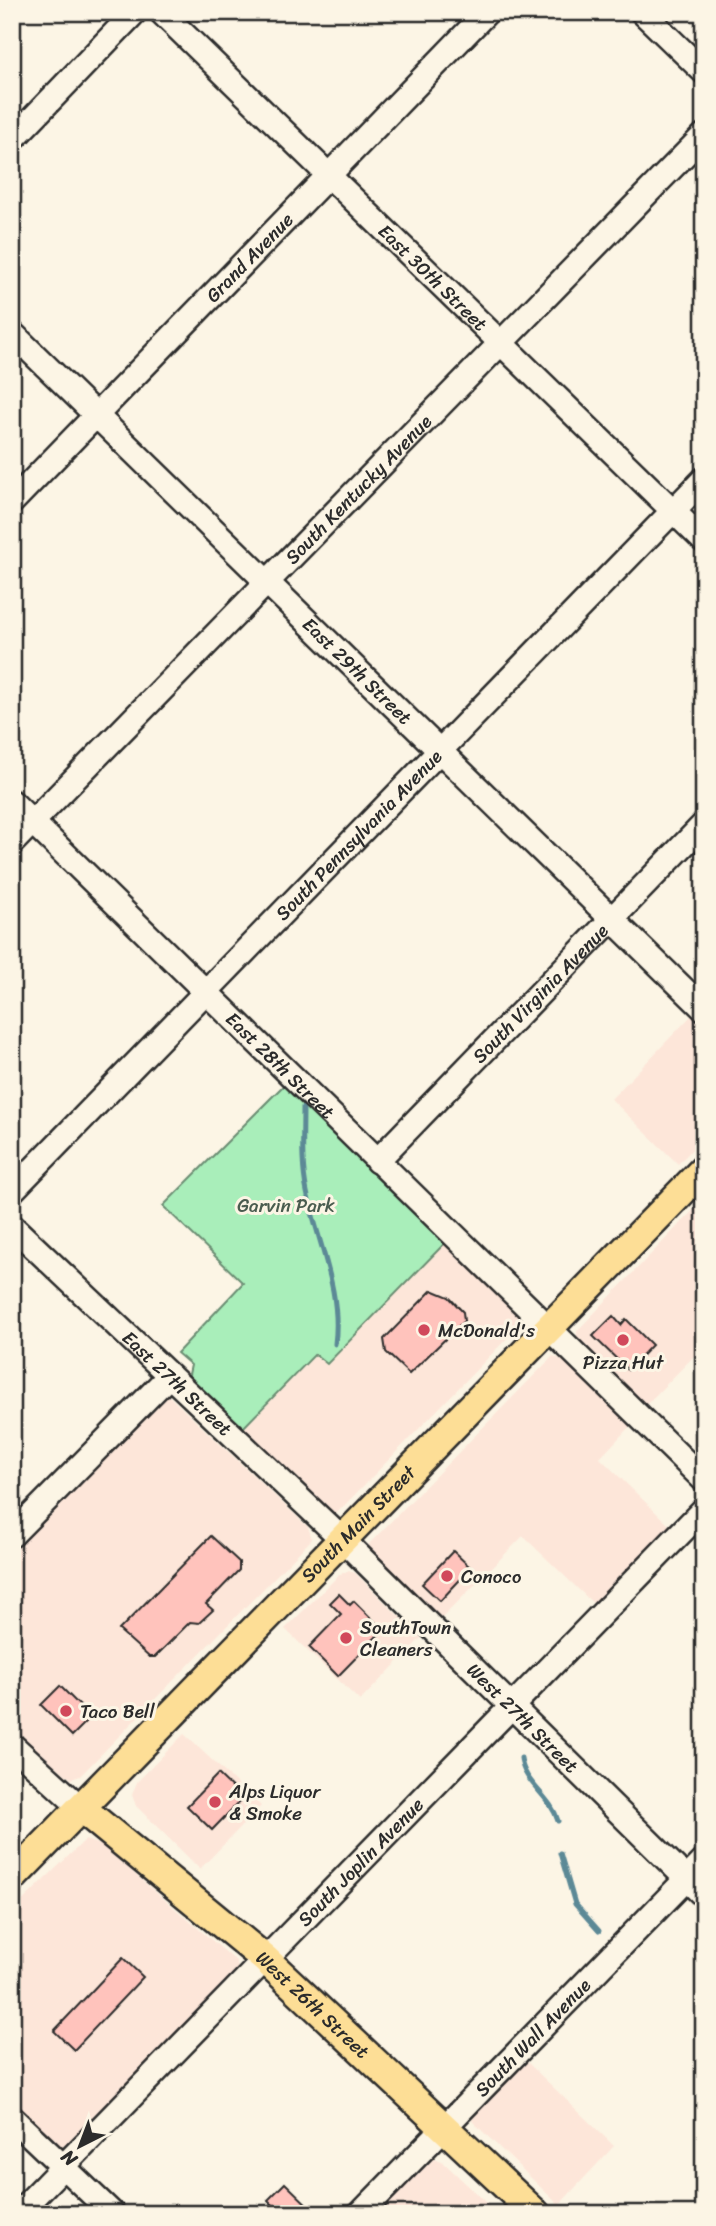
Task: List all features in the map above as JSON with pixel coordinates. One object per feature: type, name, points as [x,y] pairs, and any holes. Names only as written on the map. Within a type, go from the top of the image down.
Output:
[{"type":"main road","name":"South Main Street","points":[[12,1878],[704,1169]]},
{"type":"main road","name":"West 26th Street","points":[[80,1808],[265,1959],[536,2214]]},
{"type":"street","points":[[12,140],[135,12]]},
{"type":"street","name":"East 30th Street","points":[[161,12],[704,541]]},
{"type":"street","name":"Grand Avenue","points":[[12,502],[487,12]]},
{"type":"street","points":[[642,12],[704,72]]},
{"type":"street","name":"South Kentucky Avenue","points":[[12,843],[704,135]]},
{"type":"street","name":"East 29th Street","points":[[12,333],[704,1009]]},
{"type":"street","name":"South Pennsylvania Avenue","points":[[12,1191],[704,479]]},
{"type":"street","name":"East 28th Street","points":[[12,802],[704,1479]]},
{"type":"street","name":"South Virginia Avenue","points":[[377,1161],[704,824]]},
{"type":"street","name":"East 27th Street","points":[[12,1226],[342,1539]]},
{"type":"street","points":[[12,1535],[169,1376]]},
{"type":"street","name":"South Joplin Avenue","points":[[17,2214],[704,1509]]},
{"type":"street","name":"West 27th Street","points":[[342,1539],[704,1896]]},
{"type":"street","points":[[12,1745],[80,1808]]},
{"type":"street","name":"South Wall Avenue","points":[[360,2214],[704,1861]]},
{"type":"street","points":[[12,2118],[113,2214]]},
{"type":"shaded area","points":[[693,1014],[704,1025],[704,1137],[678,1164],[611,1099]]},
{"type":"shaded area","points":[[704,1199],[704,1346],[644,1407],[577,1339],[577,1331]]},
{"type":"shaded area","points":[[445,1243],[518,1313],[520,1325],[334,1516],[240,1431],[316,1353],[327,1364]]},
{"type":"shaded area","points":[[553,1356],[567,1362],[632,1424],[600,1458],[672,1528],[597,1607],[523,1536],[436,1624],[367,1549],[369,1544]]},
{"type":"shaded area","points":[[168,1395],[308,1527],[312,1539],[80,1776],[71,1779],[12,1729],[12,1551],[162,1397]]},
{"type":"shaded area","points":[[348,1571],[355,1573],[421,1638],[360,1701],[285,1629],[340,1574]]},
{"type":"shaded area","points":[[184,1734],[261,1806],[200,1869],[136,1806],[132,1795],[137,1782]]},
{"type":"shaded area","points":[[85,1840],[101,1845],[236,1961],[239,1972],[66,2149],[58,2146],[12,2101],[12,1911]]},
{"type":"shaded area","points":[[526,2061],[614,2146],[559,2205],[472,2121],[475,2113]]},
{"type":"shaded area","points":[[433,2159],[442,2161],[498,2214],[378,2214]]},
{"type":"green space","name":"Garvin Park","points":[[285,1084],[445,1243],[327,1364],[315,1354],[240,1431],[188,1379],[191,1365],[177,1353],[243,1283],[163,1206]]},
{"type":"building","name":"McDonald's","points":[[432,1290],[449,1297],[463,1312],[464,1321],[409,1374],[386,1352],[384,1339]]},
{"type":"building","name":"Pizza Hut","points":[[613,1316],[621,1325],[626,1319],[652,1345],[628,1370],[593,1336]]},
{"type":"building","points":[[211,1536],[239,1562],[239,1570],[206,1604],[213,1610],[199,1623],[190,1622],[155,1657],[149,1657],[119,1630]]},
{"type":"building","name":"Conoco","points":[[453,1551],[471,1568],[440,1601],[422,1584]]},
{"type":"building","name":"SouthTown Cleaners","points":[[339,1594],[350,1605],[354,1601],[383,1630],[338,1676],[309,1647],[341,1614],[330,1603]]},
{"type":"building","name":"Taco Bell","points":[[60,1686],[91,1717],[72,1736],[41,1705]]},
{"type":"building","name":"Alps Liquor & Smoke","points":[[218,1774],[243,1798],[212,1830],[187,1806]]},
{"type":"building","points":[[123,1958],[143,1977],[74,2050],[54,2031]]},
{"type":"building","points":[[285,2183],[317,2214],[282,2214],[268,2200]]},
{"type":"waterway","points":[[303,1107],[305,1181],[332,1286],[335,1344]]},
{"type":"waterway","points":[[521,1758],[527,1775],[550,1804],[558,1821]]},
{"type":"waterway","points":[[560,1853],[575,1904],[599,1931]]},
{"type":"place","name":"McDonald's","points":[[424,1330]]},
{"type":"place","name":"Pizza Hut","points":[[623,1340]]},
{"type":"place","name":"Conoco","points":[[447,1576]]},
{"type":"place","name":"SouthTown Cleaners","points":[[346,1638]]},
{"type":"place","name":"Taco Bell","points":[[66,1711]]},
{"type":"place","name":"Alps Liquor & Smoke","points":[[215,1802]]}]
